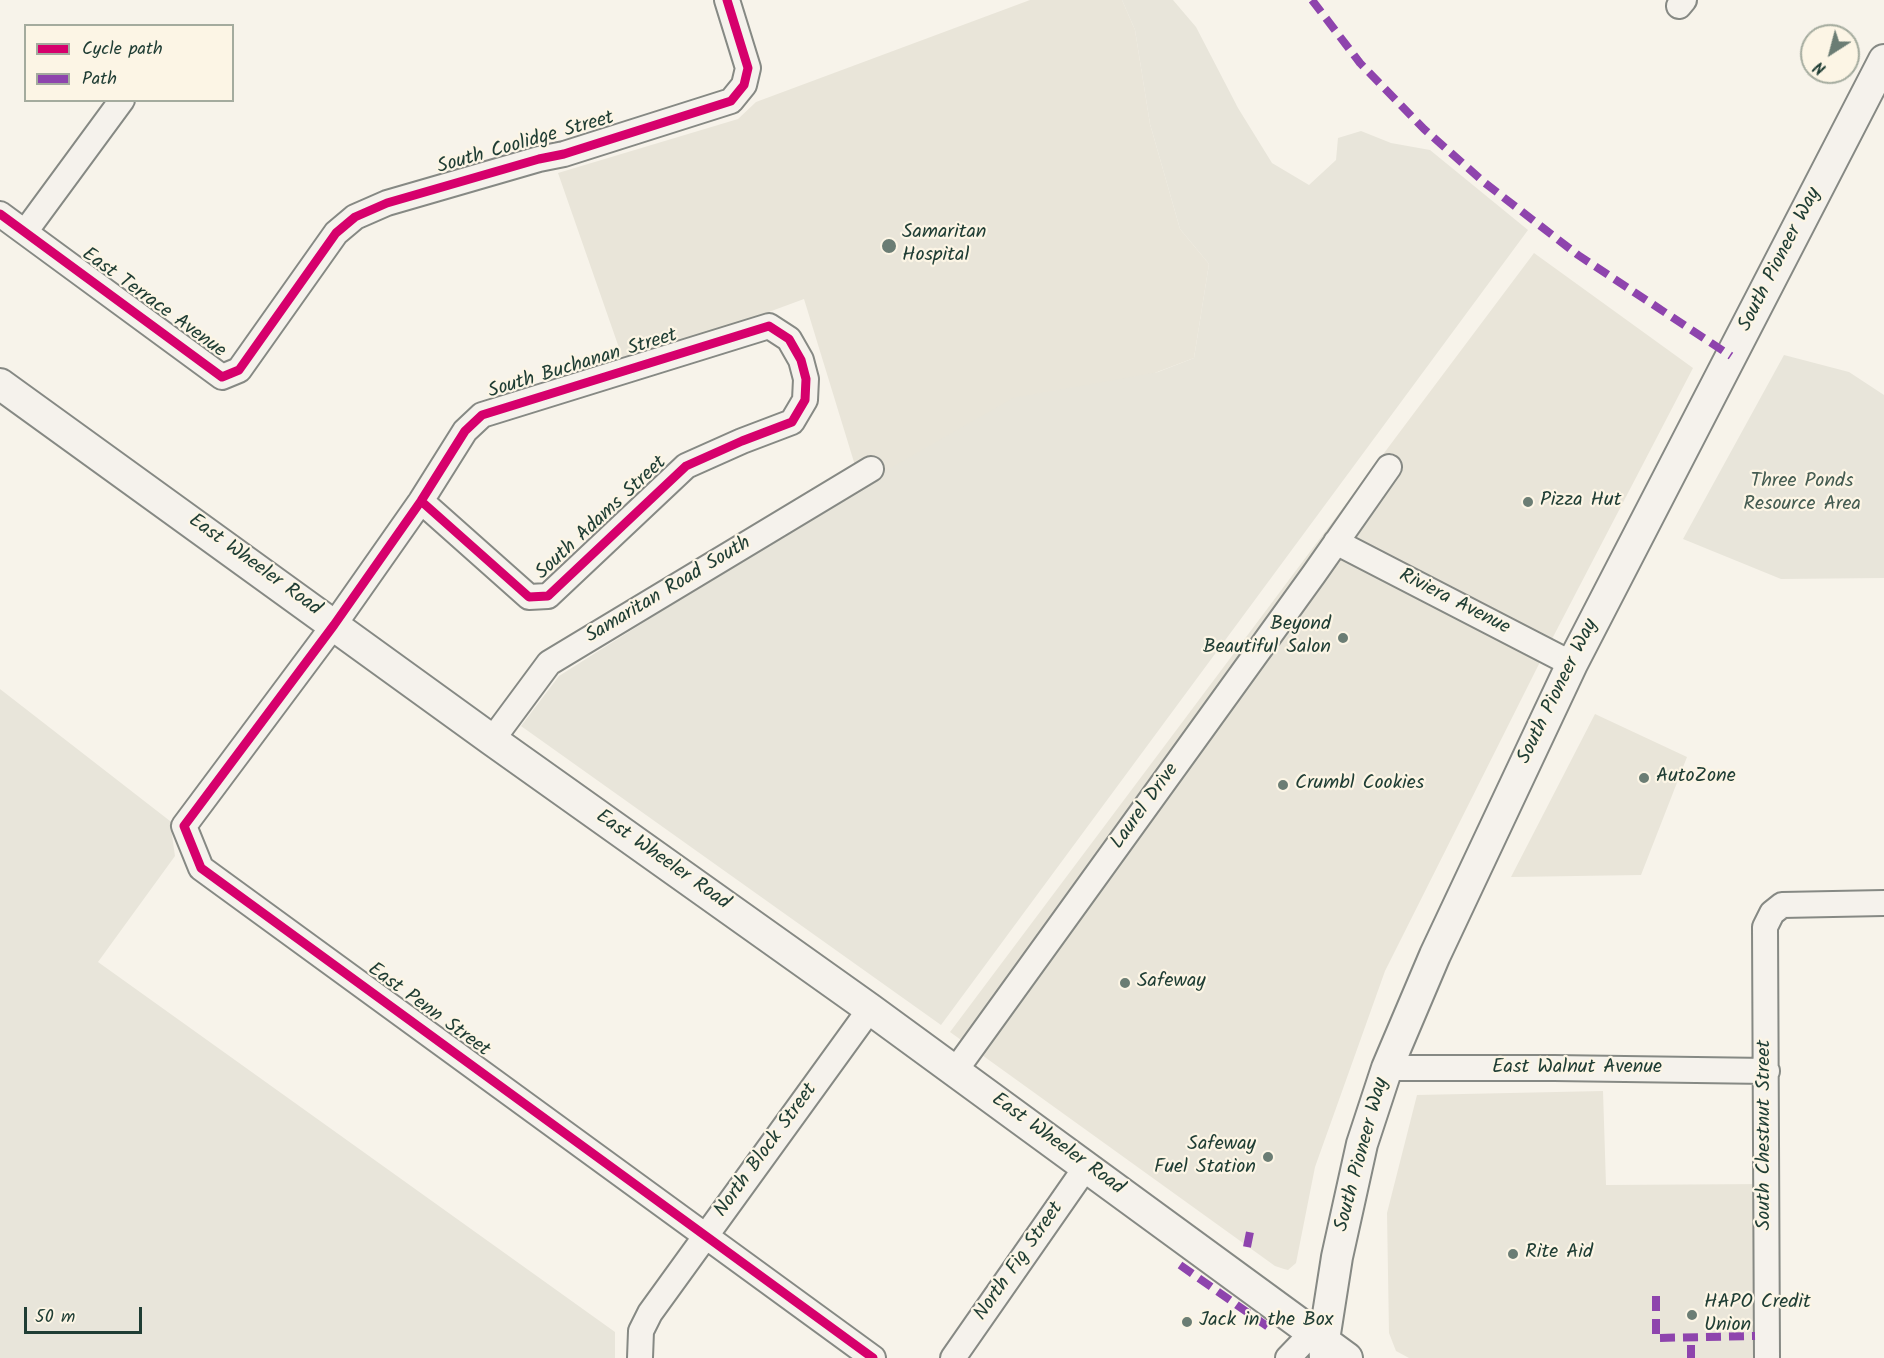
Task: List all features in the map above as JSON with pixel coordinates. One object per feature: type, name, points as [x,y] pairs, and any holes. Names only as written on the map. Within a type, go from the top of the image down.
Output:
[{"type":"main road","name":"South Pioneer Way","points":[[1327,1347],[1337,1257],[1369,1119],[1387,1068],[1434,955],[1572,664],[1884,60]]},
{"type":"main road","name":"East Wheeler Road","points":[[0,384],[492,740],[870,1009],[1327,1347]]},
{"type":"street","name":"South Coolidge Street","points":[[336,233],[355,217],[387,203],[539,159],[564,154],[731,101],[744,85],[748,68],[728,0]]},
{"type":"street","points":[[25,232],[121,102]]},
{"type":"street","name":"East Terrace Avenue","points":[[0,214],[222,377],[239,370],[336,233]]},
{"type":"street","name":"South Buchanan Street","points":[[334,625],[465,432],[482,415],[769,327]]},
{"type":"street","name":"South Adams Street","points":[[420,501],[529,597],[548,596],[686,466],[792,422],[806,400],[806,379],[801,360],[789,339],[769,327]]},
{"type":"street","name":"Laurel Drive","points":[[955,1071],[1389,467]]},
{"type":"street","name":"Samaritan Road South","points":[[492,740],[549,663],[871,469]]},
{"type":"street","name":"Riviera Avenue","points":[[1336,542],[1572,664]]},
{"type":"street","name":"East Penn Street","points":[[334,625],[184,826],[201,868],[873,1358]]},
{"type":"street","name":"South Chestnut Street","points":[[1767,1358],[1765,927],[1772,913],[1782,905],[1884,903]]},
{"type":"street","name":"North Block Street","points":[[640,1358],[641,1331],[650,1313],[870,1009]]},
{"type":"street","name":"East Walnut Avenue","points":[[1387,1068],[1767,1071]]},
{"type":"street","name":"North Fig Street","points":[[953,1358],[1086,1167]]},
{"type":"street","points":[[1288,1358],[1327,1347]]},
{"type":"shaded area","name":"Samaritan Hospital","points":[[1030,0],[1122,0],[1135,30],[1150,124],[1180,229],[1209,264],[1194,358],[861,485],[804,299],[625,365],[558,173],[738,119],[756,102]]},
{"type":"shaded area","points":[[1534,253],[1693,368],[1540,662],[1385,971],[1315,1167],[1296,1263],[1288,1270],[1275,1266],[950,1032]]},
{"type":"shaded area","points":[[1595,714],[1687,757],[1641,875],[1511,877]]},
{"type":"shaded area","points":[[1603,1091],[1606,1185],[1766,1184],[1767,1358],[1409,1358],[1396,1351],[1389,1333],[1387,1213],[1417,1095]]},
{"type":"green space","points":[[1122,0],[1173,0],[1196,27],[1238,108],[1272,163],[1309,185],[1336,160],[1338,138],[1361,131],[1391,143],[1430,150],[1528,230],[941,1025],[521,726],[559,676],[861,485],[1013,398],[1158,372],[1194,358],[1209,264],[1180,229],[1150,124],[1135,30]]},
{"type":"green space","name":"Three Ponds Resource Area","points":[[1784,355],[1849,372],[1884,395],[1884,578],[1781,579],[1683,539]]},
{"type":"green space","points":[[0,689],[170,821],[175,856],[98,962],[615,1332],[615,1358],[0,1358]]},
{"type":"marked path","points":[[1312,0],[1360,63],[1424,129],[1485,183],[1578,255],[1731,356]]},
{"type":"marked path","points":[[1247,1247],[1251,1227]]},
{"type":"marked path","points":[[1180,1265],[1274,1331]]},
{"type":"marked path","points":[[1656,1296],[1656,1338],[1755,1336]]},
{"type":"marked path","points":[[1691,1345],[1691,1358]]},
{"type":"cycle path","points":[[0,214],[222,377],[239,370],[336,233],[355,217],[387,203],[539,159],[564,154],[731,101],[744,85],[748,68],[727,0]]},
{"type":"cycle path","points":[[421,501],[529,597],[548,596],[686,466],[792,422],[805,400],[806,379],[801,360],[789,339],[769,326],[482,415],[465,431],[421,501],[334,625],[184,826],[201,868],[873,1358]]},
{"type":"place","name":"Samaritan Hospital","points":[[889,246]]},
{"type":"place","name":"Pizza Hut","points":[[1528,502]]},
{"type":"place","name":"Beyond Beautiful Salon","points":[[1343,638]]},
{"type":"place","name":"AutoZone","points":[[1644,778]]},
{"type":"place","name":"Crumbl Cookies","points":[[1283,785]]},
{"type":"place","name":"Safeway","points":[[1125,983]]},
{"type":"place","name":"Safeway Fuel Station","points":[[1268,1157]]},
{"type":"place","name":"Rite Aid","points":[[1513,1254]]},
{"type":"place","name":"HAPO Credit Union","points":[[1692,1315]]},
{"type":"place","name":"Jack in the Box","points":[[1187,1322]]}]
